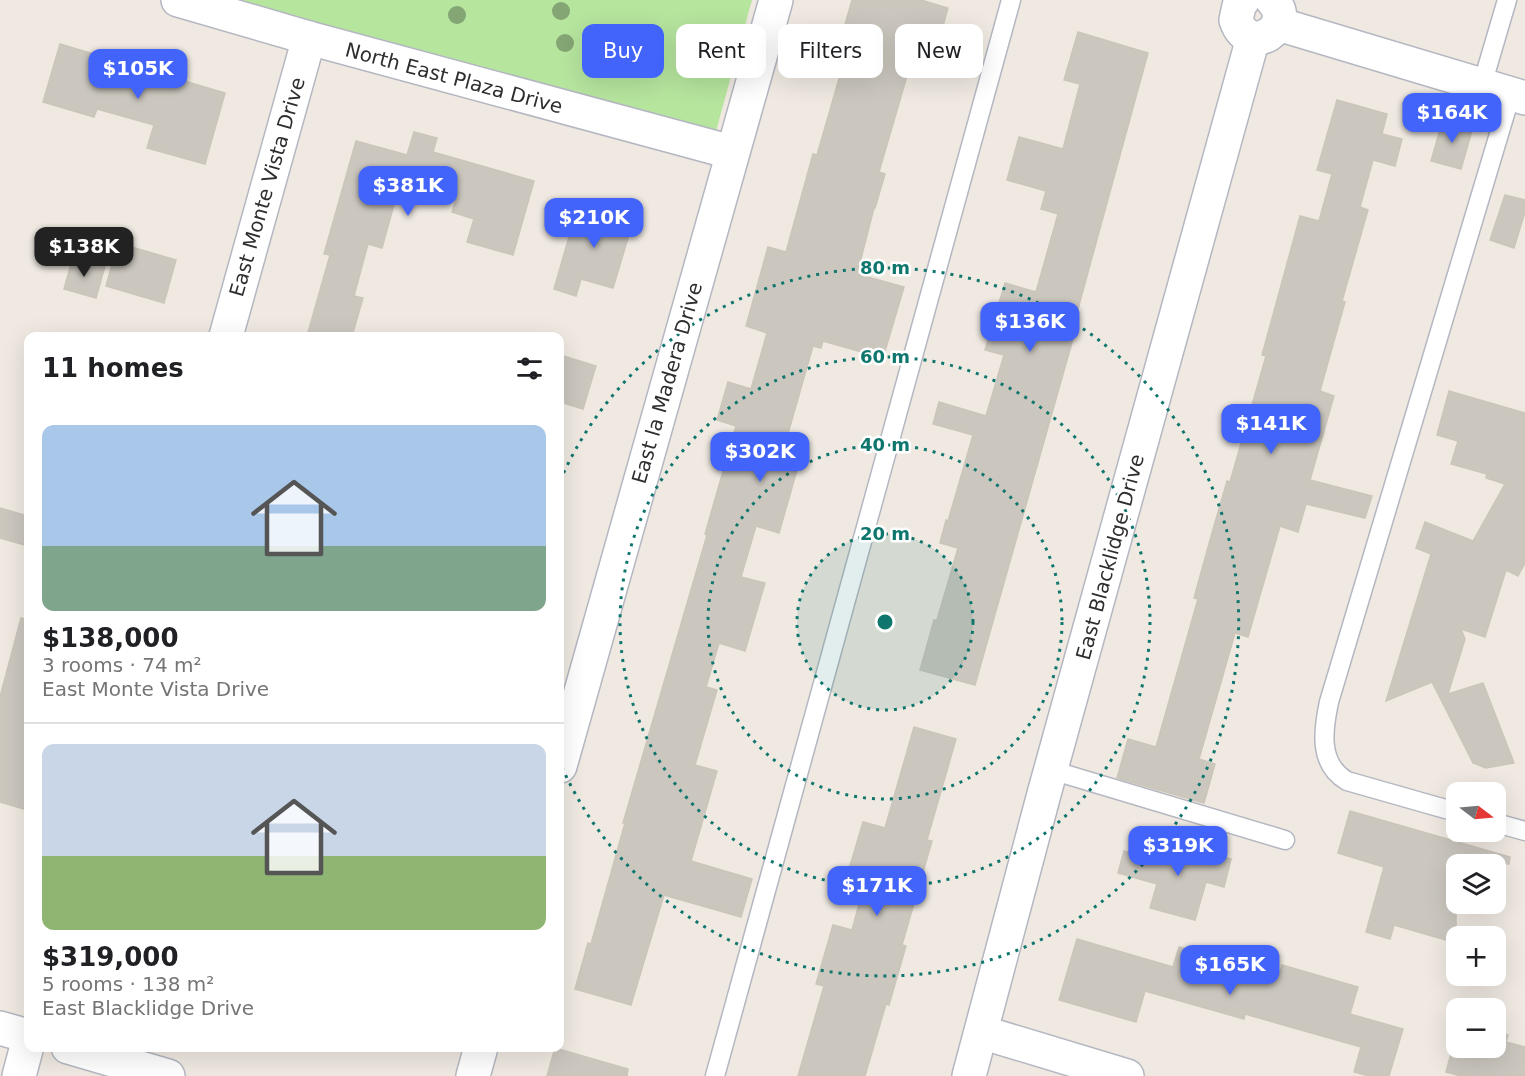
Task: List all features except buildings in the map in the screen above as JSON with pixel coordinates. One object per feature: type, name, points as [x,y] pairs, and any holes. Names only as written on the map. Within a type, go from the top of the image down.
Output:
[{"type":"street","name":"North East Plaza Drive","points":[[178,0],[309,38],[731,152]]},
{"type":"street","name":"East la Madera Drive","points":[[564,752],[731,152],[776,0]]},
{"type":"street","points":[[1234,2],[1238,27],[1244,33],[1267,20],[1506,92]]},
{"type":"street","name":"East Blacklidge Drive","points":[[969,1076],[1051,770],[1267,20]]},
{"type":"street","name":"East Monte Vista Drive","points":[[227,332],[309,38]]},
{"type":"street","points":[[0,1028],[24,1035]]},
{"type":"street","points":[[981,1032],[1127,1076]]},
{"type":"street","points":[[19,1076],[25,1052]]},
{"type":"street","points":[[85,1052],[168,1076]]},
{"type":"street","points":[[473,1076],[480,1052]]},
{"type":"lane","points":[[715,1076],[1011,0]]},
{"type":"lane","points":[[1446,809],[1347,781],[1336,775],[1329,762],[1323,733],[1329,702],[1506,92],[1507,0]]},
{"type":"lane","points":[[1051,770],[1286,840]]},
{"type":"lane","points":[[1506,826],[1525,831]]},
{"type":"green space","points":[[239,0],[752,0],[745,24],[676,24],[676,78],[731,78],[713,142]]}]
